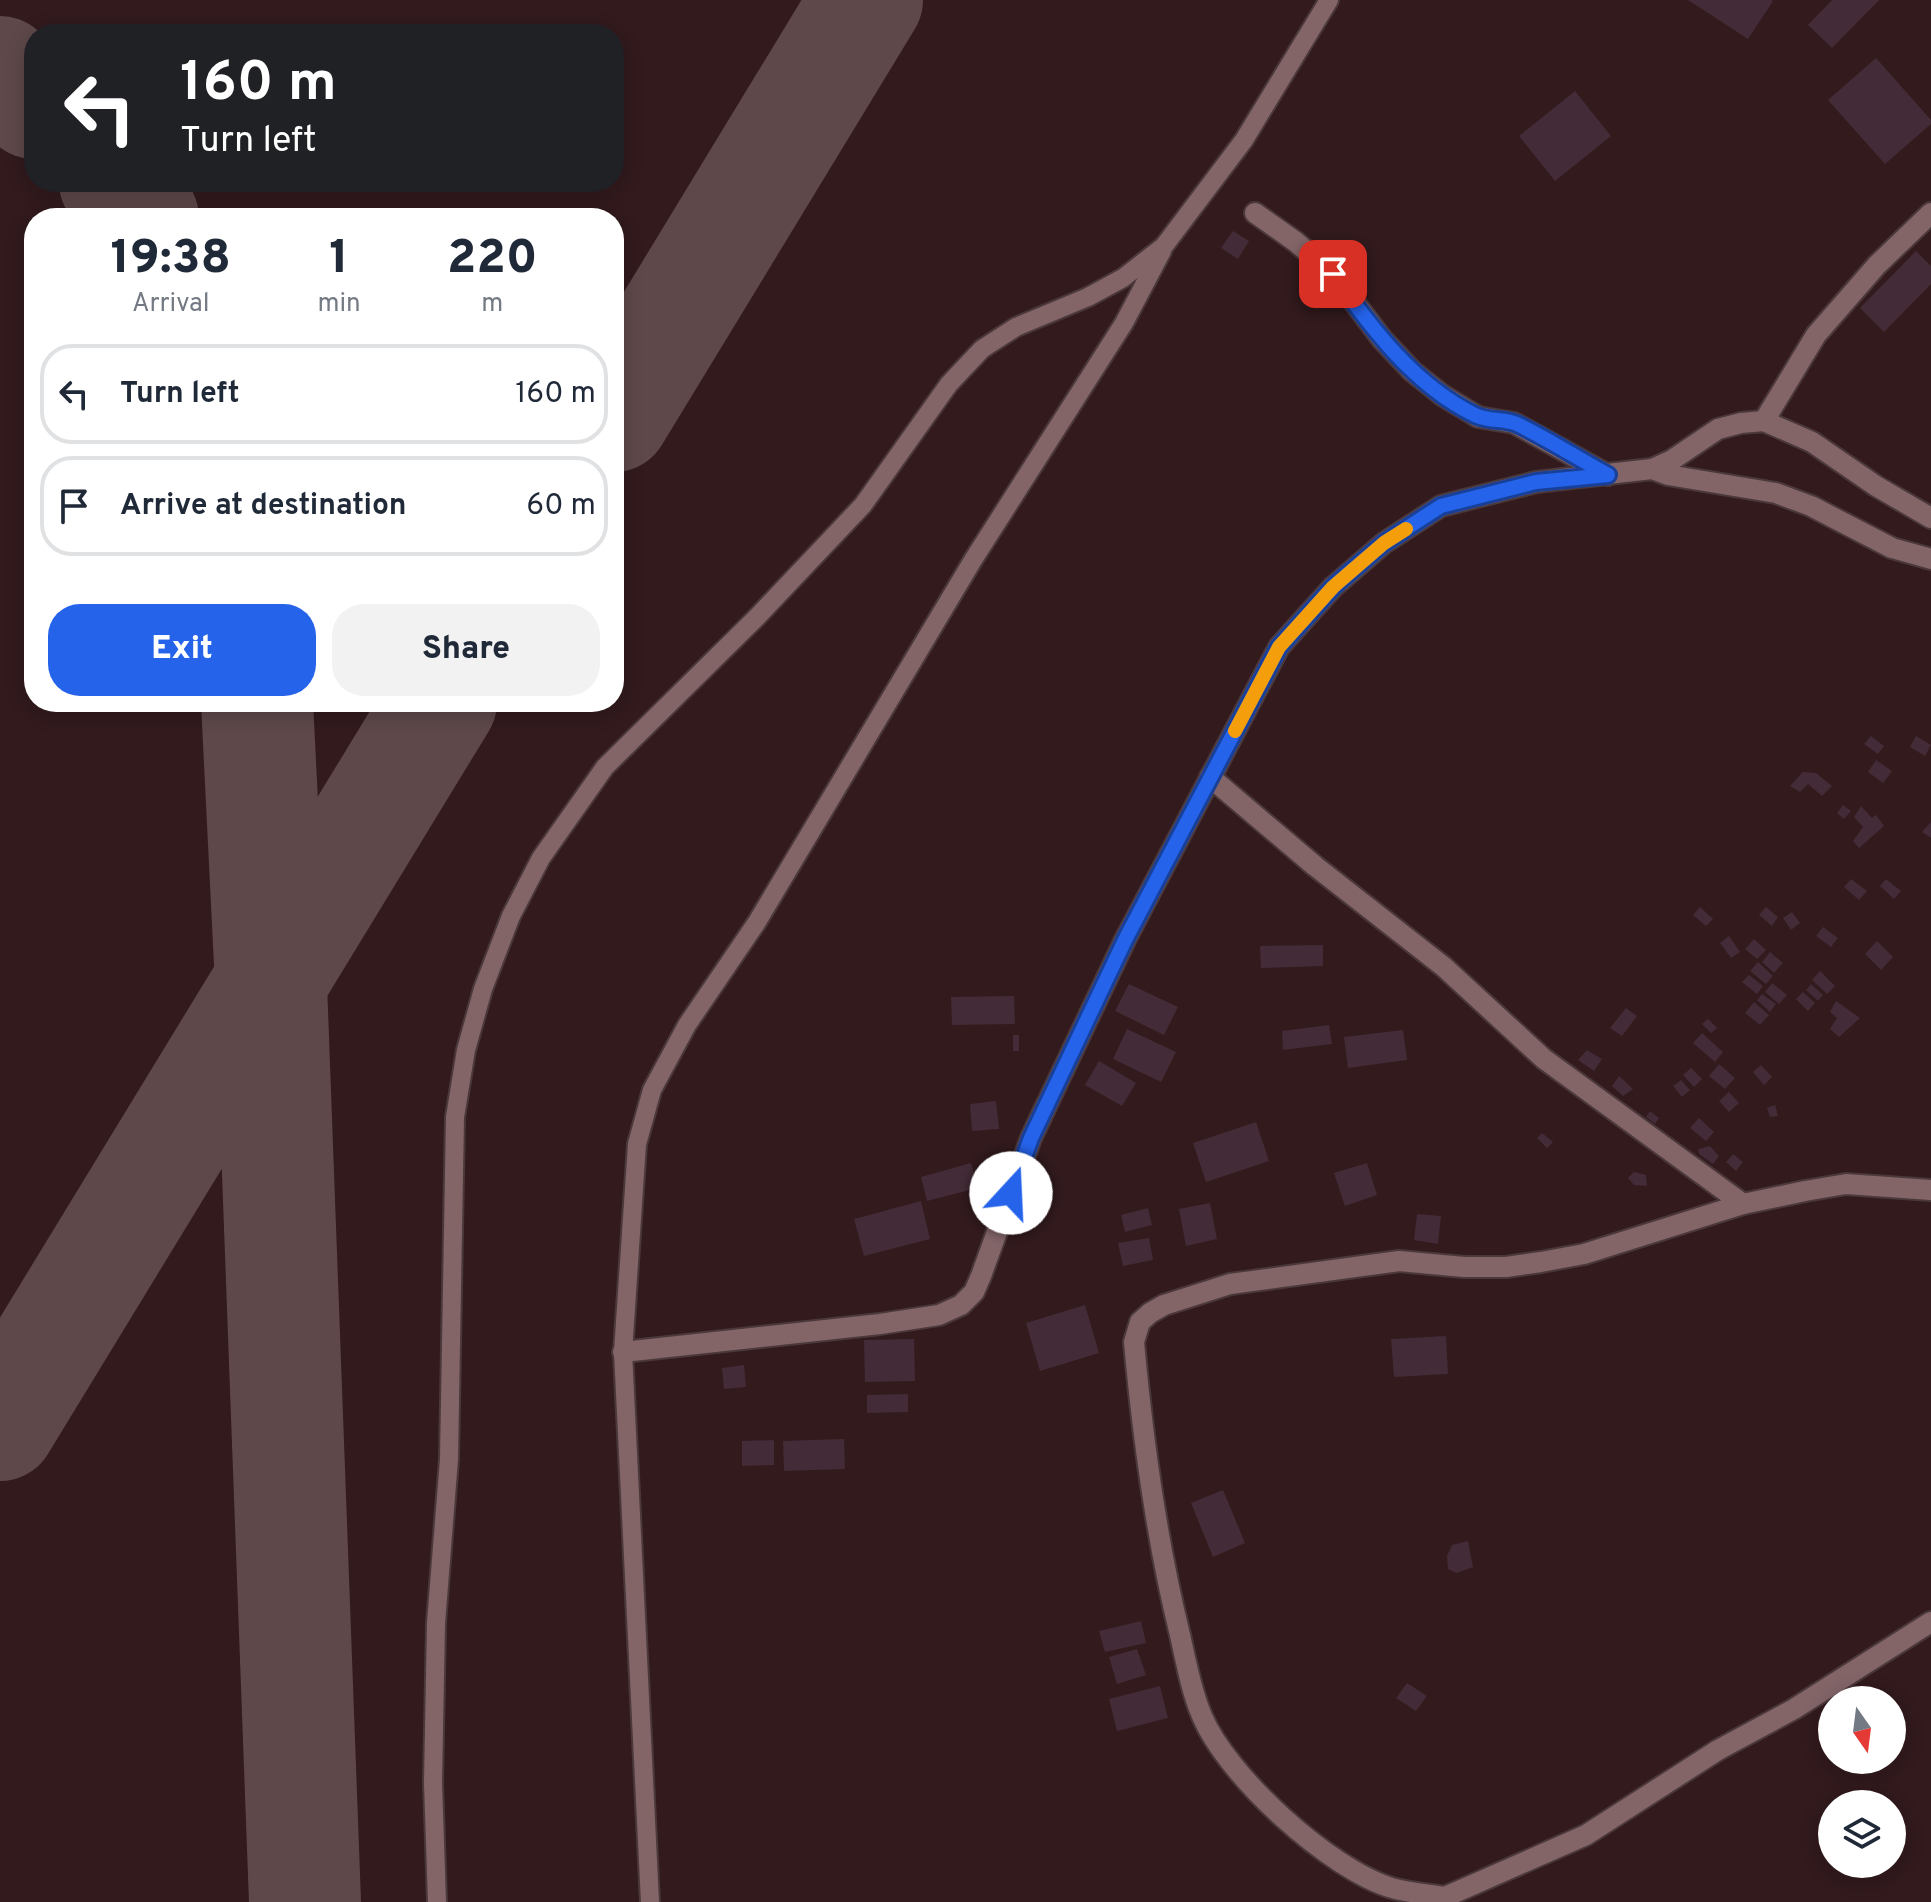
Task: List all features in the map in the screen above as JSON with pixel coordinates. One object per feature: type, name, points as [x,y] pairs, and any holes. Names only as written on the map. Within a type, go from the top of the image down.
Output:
[{"type":"street","points":[[1255,213],[1296,242],[1333,274],[1382,339],[1412,371],[1442,395],[1478,417],[1514,423],[1608,475]]},
{"type":"street","points":[[1764,421],[1816,335],[1877,265],[1931,213]]},
{"type":"street","points":[[623,1352],[939,1315],[961,1305],[974,1292],[1031,1138],[1125,940],[1279,647],[1333,587],[1384,543],[1441,506],[1536,482],[1652,469],[1672,460],[1718,429],[1764,421],[1812,442],[1876,486],[1931,518]]},
{"type":"street","points":[[1652,469],[1668,475],[1776,493],[1811,506],[1892,548],[1931,559]]},
{"type":"street","points":[[1210,777],[1315,866],[1444,967],[1544,1059],[1743,1204]]},
{"type":"street","points":[[1931,1190],[1846,1184],[1743,1204],[1584,1254],[1506,1267],[1399,1261],[1230,1284],[1164,1305],[1140,1322],[1135,1332],[1154,1518],[1170,1598],[1202,1718],[1235,1767],[1266,1802],[1344,1865],[1391,1888],[1442,1899],[1586,1835],[1718,1750],[1794,1709],[1931,1622]]},
{"type":"lane","points":[[650,1902],[623,1352],[637,1144],[652,1090],[687,1025],[757,922],[973,560],[1124,323],[1164,246],[1244,140],[1329,0]]},
{"type":"lane","points":[[437,1902],[433,1783],[436,1623],[449,1459],[455,1117],[466,1050],[483,989],[511,916],[541,858],[605,767],[757,617],[863,505],[949,384],[982,349],[1016,327],[1088,297],[1123,278],[1164,246]]},
{"type":"building","points":[[1688,0],[1771,0],[1773,1],[1748,39]]},
{"type":"building","points":[[1832,0],[1879,0],[1832,48],[1808,25]]},
{"type":"building","points":[[1876,58],[1931,120],[1931,124],[1885,164],[1828,100]]},
{"type":"building","points":[[1575,91],[1611,136],[1555,181],[1519,136]]},
{"type":"building","points":[[1233,231],[1249,241],[1238,259],[1221,248]]},
{"type":"building","points":[[1916,251],[1931,266],[1931,284],[1884,332],[1860,308]]},
{"type":"building","points":[[1871,736],[1884,746],[1878,754],[1864,744]]},
{"type":"building","points":[[1916,736],[1931,745],[1925,756],[1910,747]]},
{"type":"building","points":[[1876,760],[1892,771],[1883,783],[1868,772]]},
{"type":"building","points":[[1803,772],[1816,773],[1832,786],[1822,796],[1808,784],[1800,792],[1790,786]]},
{"type":"building","points":[[1843,805],[1851,811],[1844,819],[1837,813]]},
{"type":"building","points":[[1861,806],[1872,818],[1876,815],[1884,826],[1859,848],[1853,841],[1863,827],[1854,817]]},
{"type":"building","points":[[1931,822],[1931,838],[1922,832]]},
{"type":"building","points":[[1851,879],[1867,891],[1859,900],[1844,887]]},
{"type":"building","points":[[1886,879],[1901,891],[1894,899],[1880,886]]},
{"type":"building","points":[[1700,907],[1713,919],[1706,926],[1693,915]]},
{"type":"building","points":[[1766,907],[1778,917],[1772,926],[1759,915]]},
{"type":"building","points":[[1792,912],[1800,923],[1791,930],[1783,918]]},
{"type":"building","points":[[1823,927],[1838,938],[1831,947],[1816,936]]},
{"type":"building","points":[[1729,936],[1740,952],[1731,958],[1720,943]]},
{"type":"building","points":[[1754,939],[1766,950],[1757,959],[1745,949]]},
{"type":"building","points":[[1877,941],[1893,957],[1881,970],[1865,954]]},
{"type":"building","points":[[1323,945],[1323,966],[1261,968],[1260,946]]},
{"type":"building","points":[[1770,952],[1783,963],[1774,973],[1762,962]]},
{"type":"building","points":[[1758,962],[1773,976],[1766,984],[1750,971]]},
{"type":"building","points":[[1820,971],[1835,986],[1827,994],[1812,980]]},
{"type":"building","points":[[1749,975],[1763,986],[1757,994],[1742,982]]},
{"type":"building","points":[[1772,983],[1787,995],[1779,1004],[1765,992]]},
{"type":"building","points":[[1129,984],[1178,1007],[1164,1035],[1115,1011]]},
{"type":"building","points":[[1811,984],[1823,995],[1818,1001],[1806,990]]},
{"type":"building","points":[[1803,992],[1815,1003],[1808,1011],[1796,999]]},
{"type":"building","points":[[1762,994],[1776,1004],[1770,1012],[1757,1000]]},
{"type":"building","points":[[1014,996],[1015,1024],[952,1025],[951,997]]},
{"type":"building","points":[[1836,1001],[1860,1018],[1839,1037],[1830,1029],[1837,1018],[1830,1012]]},
{"type":"building","points":[[1754,1002],[1769,1015],[1760,1025],[1745,1013]]},
{"type":"building","points":[[1626,1008],[1637,1016],[1622,1036],[1610,1028]]},
{"type":"building","points":[[1708,1019],[1717,1028],[1711,1033],[1702,1024]]},
{"type":"building","points":[[1329,1025],[1332,1044],[1283,1050],[1282,1031]]},
{"type":"building","points":[[1127,1029],[1176,1052],[1161,1082],[1113,1059]]},
{"type":"building","points":[[1403,1030],[1407,1060],[1348,1068],[1344,1037]]},
{"type":"building","points":[[1702,1033],[1723,1052],[1715,1062],[1693,1043]]},
{"type":"building","points":[[1013,1035],[1019,1035],[1019,1051],[1013,1051]]},
{"type":"building","points":[[1587,1050],[1602,1059],[1594,1071],[1578,1060]]},
{"type":"building","points":[[1099,1061],[1136,1083],[1122,1106],[1085,1085]]},
{"type":"building","points":[[1719,1064],[1735,1078],[1725,1089],[1709,1076]]},
{"type":"building","points":[[1761,1065],[1772,1077],[1764,1085],[1753,1072]]},
{"type":"building","points":[[1691,1068],[1702,1079],[1694,1087],[1683,1075]]},
{"type":"building","points":[[1619,1076],[1633,1089],[1623,1096],[1612,1086]]},
{"type":"building","points":[[1681,1080],[1690,1090],[1682,1097],[1673,1086]]},
{"type":"building","points":[[1729,1092],[1739,1103],[1729,1112],[1719,1101]]},
{"type":"building","points":[[996,1101],[999,1129],[972,1131],[970,1104]]},
{"type":"building","points":[[1775,1105],[1778,1116],[1770,1117],[1767,1108]]},
{"type":"building","points":[[1650,1111],[1659,1118],[1655,1124],[1646,1117]]},
{"type":"building","points":[[1699,1118],[1714,1132],[1706,1141],[1690,1128]]},
{"type":"building","points":[[1256,1122],[1269,1161],[1206,1182],[1193,1143]]},
{"type":"building","points":[[1542,1133],[1553,1142],[1547,1148],[1537,1138]]},
{"type":"building","points":[[1710,1146],[1719,1156],[1713,1164],[1699,1154],[1698,1149]]},
{"type":"building","points":[[1733,1154],[1743,1162],[1736,1171],[1726,1162]]},
{"type":"building","points":[[971,1163],[978,1188],[927,1201],[921,1177]]},
{"type":"building","points":[[1367,1163],[1377,1195],[1345,1206],[1334,1173]]},
{"type":"building","points":[[1634,1172],[1646,1175],[1647,1186],[1634,1185],[1628,1178]]},
{"type":"building","points":[[921,1201],[930,1239],[864,1256],[854,1219]]},
{"type":"building","points":[[1210,1203],[1217,1239],[1186,1246],[1179,1209]]},
{"type":"building","points":[[1148,1208],[1152,1225],[1125,1232],[1121,1215]]},
{"type":"building","points":[[1417,1214],[1441,1216],[1438,1244],[1414,1240]]},
{"type":"building","points":[[1149,1238],[1153,1260],[1123,1266],[1118,1243]]},
{"type":"building","points":[[1085,1305],[1099,1353],[1040,1371],[1026,1323]]},
{"type":"building","points":[[1446,1336],[1448,1374],[1394,1377],[1391,1339]]},
{"type":"building","points":[[914,1339],[915,1381],[865,1382],[864,1340]]},
{"type":"building","points":[[744,1365],[746,1387],[724,1389],[722,1368]]},
{"type":"building","points":[[908,1394],[908,1412],[867,1413],[867,1395]]},
{"type":"building","points":[[844,1439],[845,1469],[784,1471],[783,1441]]},
{"type":"building","points":[[774,1440],[774,1465],[742,1466],[742,1441]]},
{"type":"building","points":[[1223,1490],[1245,1543],[1213,1557],[1191,1503]]},
{"type":"building","points":[[1468,1541],[1473,1567],[1457,1573],[1448,1569],[1447,1556],[1452,1545]]},
{"type":"building","points":[[1141,1621],[1146,1643],[1105,1652],[1099,1631]]},
{"type":"building","points":[[1137,1649],[1146,1675],[1117,1684],[1109,1657]]},
{"type":"building","points":[[1407,1683],[1427,1696],[1416,1711],[1396,1698]]},
{"type":"building","points":[[1160,1686],[1168,1718],[1117,1731],[1109,1699]]},
{"type":"taxiway","points":[[624,400],[867,0]]},
{"type":"taxiway","points":[[0,72],[24,94]]},
{"type":"taxiway","points":[[126,192],[137,208]]},
{"type":"taxiway","points":[[257,712],[271,984],[305,1902]]},
{"type":"taxiway","points":[[0,1425],[435,712]]},
{"type":"slow traffic","points":[[1235,731],[1279,647],[1333,587],[1384,543],[1406,529]]},
{"type":"route","points":[[1011,1193],[1031,1138],[1125,940],[1279,647],[1350,572],[1384,543],[1441,506],[1536,482],[1608,475],[1514,423],[1478,417],[1442,395],[1412,371],[1382,339],[1333,274]]}]
